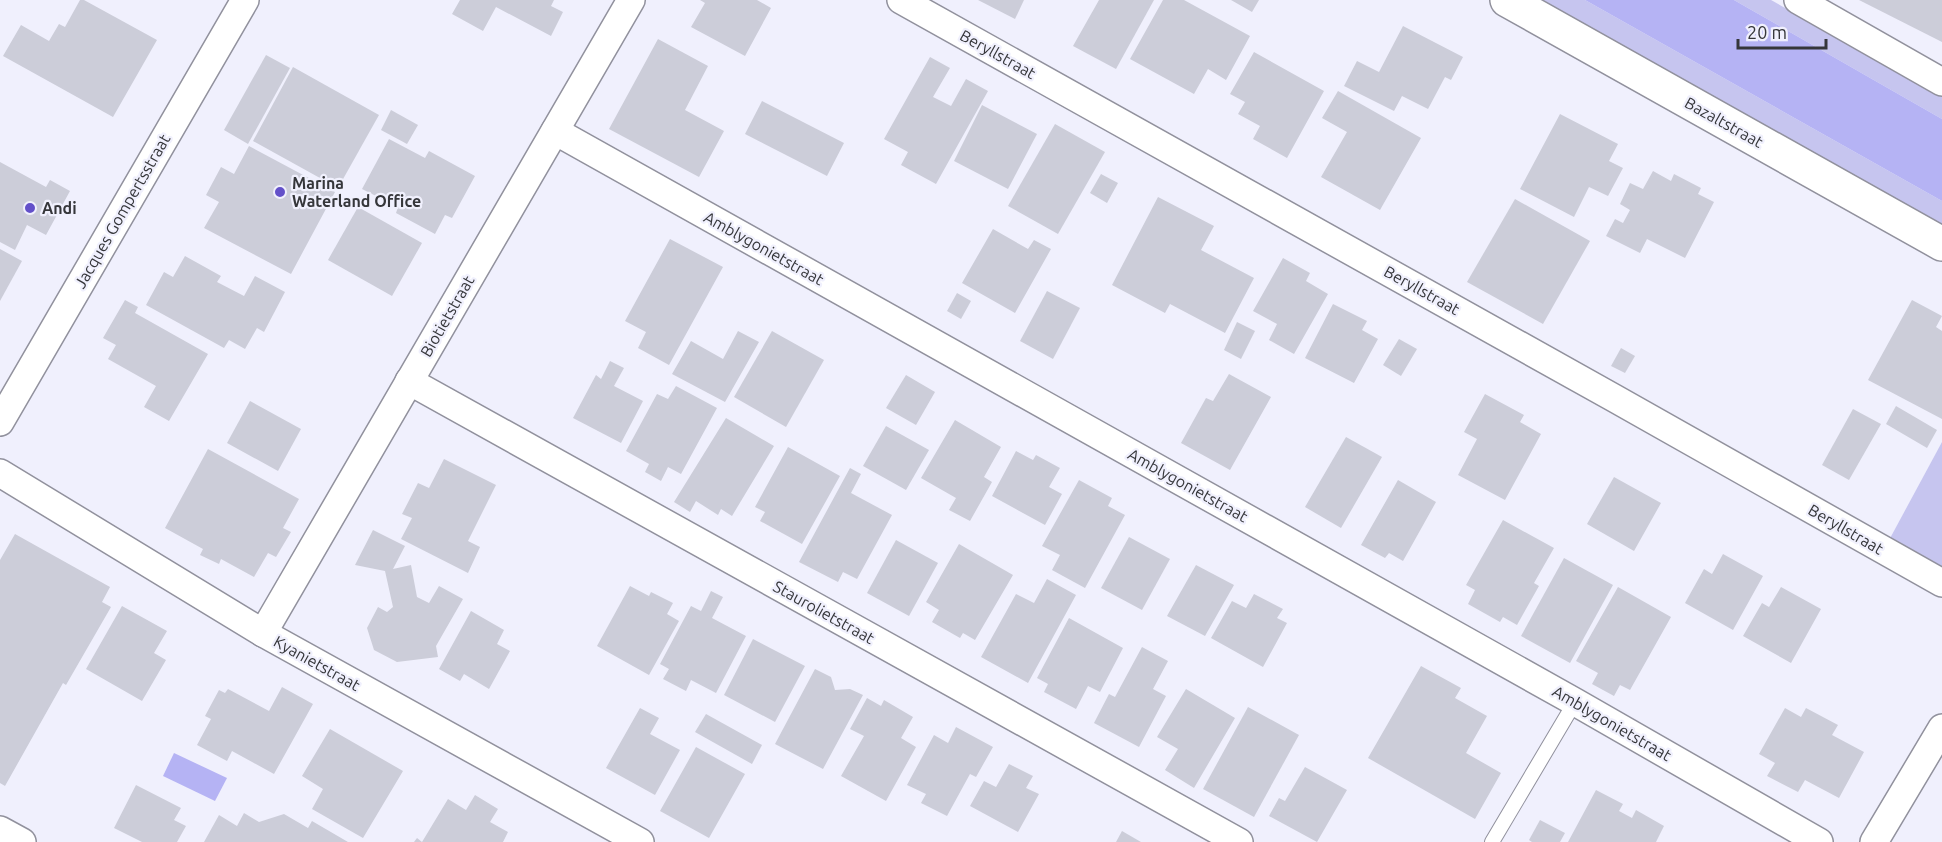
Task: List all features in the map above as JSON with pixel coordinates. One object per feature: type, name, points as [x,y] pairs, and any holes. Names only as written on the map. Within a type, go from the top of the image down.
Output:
[{"type":"street","name":"Jacques Gompertsstraat","points":[[0,422],[244,0]]},
{"type":"street","name":"Biotietstraat","points":[[263,633],[631,0]]},
{"type":"street","name":"Beryllstraat","points":[[901,0],[1942,583]]},
{"type":"street","name":"Bazaltstraat","points":[[1507,0],[1942,244]]},
{"type":"street","points":[[1798,0],[1942,82]]},
{"type":"street","name":"Amblygonietstraat","points":[[555,131],[1575,702],[1819,842]]},
{"type":"street","name":"Staurolietstraat","points":[[409,381],[1239,842]]},
{"type":"street","name":"Kyanietstraat","points":[[0,473],[263,633],[640,842]]},
{"type":"street","points":[[1874,842],[1942,728]]},
{"type":"street","points":[[0,830],[21,842]]},
{"type":"lane","points":[[1492,842],[1575,702]]},
{"type":"shaded area","points":[[1538,0],[1585,0],[1942,201],[1942,227]]},
{"type":"shaded area","points":[[1585,0],[1734,0],[1942,119],[1942,201]]},
{"type":"shaded area","points":[[1734,0],[1771,0],[1942,97],[1942,119]]},
{"type":"shaded area","points":[[1942,442],[1942,573],[1888,542]]},
{"type":"shaded area","points":[[174,753],[227,778],[215,801],[163,776]]},
{"type":"building","points":[[80,0],[84,0],[157,40],[113,117],[3,56],[21,25],[49,41],[59,24],[65,27]]},
{"type":"building","points":[[460,0],[554,0],[551,6],[563,12],[551,36],[496,7],[483,31],[452,14]]},
{"type":"building","points":[[700,0],[757,0],[771,8],[745,56],[691,27],[705,3]]},
{"type":"building","points":[[978,0],[1024,0],[1015,19]]},
{"type":"building","points":[[1099,0],[1154,0],[1116,69],[1073,46]]},
{"type":"building","points":[[1163,0],[1184,0],[1250,36],[1226,80],[1208,69],[1194,94],[1130,59]]},
{"type":"building","points":[[1231,0],[1259,0],[1252,12]]},
{"type":"building","points":[[1859,0],[1942,0],[1942,42]]},
{"type":"building","points":[[1403,26],[1463,57],[1451,80],[1445,77],[1428,109],[1402,96],[1394,111],[1344,86],[1357,61],[1379,72]]},
{"type":"building","points":[[658,39],[708,66],[685,110],[724,131],[699,177],[609,129]]},
{"type":"building","points":[[1254,52],[1324,91],[1287,158],[1253,139],[1260,126],[1238,114],[1245,102],[1230,94]]},
{"type":"building","points":[[266,55],[290,68],[248,144],[224,130]]},
{"type":"building","points":[[930,57],[950,68],[933,97],[951,106],[966,79],[988,91],[936,184],[901,165],[908,152],[884,139]]},
{"type":"building","points":[[293,67],[379,115],[338,188],[253,141]]},
{"type":"building","points":[[1338,91],[1421,138],[1380,210],[1321,177],[1347,132],[1322,118]]},
{"type":"building","points":[[762,101],[844,143],[827,176],[745,134]]},
{"type":"building","points":[[982,105],[1037,134],[1008,189],[954,161]]},
{"type":"building","points":[[391,110],[418,125],[407,144],[381,130]]},
{"type":"building","points":[[1560,114],[1618,144],[1609,161],[1623,168],[1608,196],[1589,187],[1574,217],[1520,189]]},
{"type":"building","points":[[1055,124],[1105,152],[1058,234],[1008,206]]},
{"type":"building","points":[[389,139],[425,158],[429,151],[475,176],[452,218],[445,215],[435,234],[396,213],[398,207],[362,189]]},
{"type":"building","points":[[249,146],[335,192],[291,274],[204,228],[219,202],[206,195],[221,167],[234,174]]},
{"type":"building","name":"Andi","points":[[0,162],[46,187],[50,180],[70,191],[46,235],[27,225],[15,250],[0,242]]},
{"type":"building","points":[[1653,171],[1671,181],[1674,174],[1701,188],[1698,194],[1714,202],[1685,258],[1647,239],[1640,253],[1606,236],[1615,219],[1623,223],[1630,210],[1620,204],[1630,183],[1643,189]]},
{"type":"building","points":[[1101,174],[1118,183],[1107,203],[1090,193]]},
{"type":"building","points":[[1158,197],[1214,226],[1201,250],[1254,278],[1225,333],[1170,304],[1165,313],[1112,285]]},
{"type":"building","points":[[1515,199],[1590,241],[1543,324],[1467,282]]},
{"type":"building","points":[[358,207],[422,243],[392,296],[328,260]]},
{"type":"building","points":[[993,229],[1028,249],[1034,240],[1051,249],[1015,313],[962,283]]},
{"type":"building","points":[[670,239],[723,267],[669,365],[638,348],[646,332],[625,321]]},
{"type":"building","points":[[0,249],[22,261],[0,301]]},
{"type":"building","points":[[185,256],[221,276],[217,282],[244,296],[255,276],[285,292],[264,332],[257,328],[245,349],[229,340],[224,348],[146,305],[164,272],[173,277]]},
{"type":"building","points":[[1283,258],[1310,273],[1306,281],[1328,294],[1294,354],[1269,340],[1277,324],[1253,311]]},
{"type":"building","points":[[1047,291],[1080,308],[1053,359],[1020,341]]},
{"type":"building","points":[[957,293],[971,301],[961,319],[947,311]]},
{"type":"building","points":[[125,300],[138,307],[135,313],[208,354],[169,421],[144,407],[156,386],[108,359],[116,345],[103,338]]},
{"type":"building","points":[[1912,300],[1942,316],[1936,327],[1942,331],[1942,419],[1868,380]]},
{"type":"building","points":[[1333,304],[1367,321],[1362,330],[1378,339],[1354,383],[1305,358]]},
{"type":"building","points":[[1237,322],[1255,331],[1241,359],[1224,350]]},
{"type":"building","points":[[738,331],[759,342],[725,402],[672,374],[691,341],[723,359]]},
{"type":"building","points":[[772,331],[824,360],[786,427],[734,397]]},
{"type":"building","points":[[1399,339],[1417,349],[1401,376],[1383,365]]},
{"type":"building","points":[[1621,348],[1635,356],[1625,373],[1611,366]]},
{"type":"building","points":[[610,361],[624,368],[614,386],[643,401],[621,443],[573,418],[596,375],[601,379]]},
{"type":"building","points":[[1229,374],[1271,397],[1230,470],[1181,443],[1206,398],[1213,401]]},
{"type":"building","points":[[906,375],[935,392],[916,425],[886,408]]},
{"type":"building","points":[[676,386],[717,408],[681,474],[668,467],[661,481],[645,472],[649,464],[626,451],[657,394],[668,399]]},
{"type":"building","points":[[1485,394],[1524,415],[1520,422],[1541,434],[1505,500],[1458,475],[1477,439],[1464,432]]},
{"type":"building","points":[[250,401],[301,429],[278,471],[227,443]]},
{"type":"building","points":[[1896,406],[1937,430],[1927,448],[1886,424]]},
{"type":"building","points":[[1853,409],[1881,424],[1849,480],[1822,465]]},
{"type":"building","points":[[726,418],[774,446],[732,516],[721,509],[718,515],[696,501],[690,512],[674,502]]},
{"type":"building","points":[[955,420],[1001,447],[984,477],[992,482],[970,521],[949,510],[956,498],[921,478]]},
{"type":"building","points":[[886,426],[929,450],[906,490],[863,466]]},
{"type":"building","points":[[1346,437],[1382,457],[1341,528],[1305,507]]},
{"type":"building","points":[[788,447],[840,476],[802,544],[760,521],[765,512],[755,507]]},
{"type":"building","points":[[208,449],[299,499],[283,528],[291,532],[276,557],[268,553],[254,577],[221,559],[219,564],[200,555],[203,549],[165,528]]},
{"type":"building","points":[[1016,451],[1033,460],[1036,455],[1060,468],[1049,487],[1062,494],[1045,525],[992,496]]},
{"type":"building","points":[[444,459],[496,485],[468,541],[480,547],[468,573],[401,539],[412,518],[402,514],[418,483],[429,488]]},
{"type":"building","points":[[850,468],[861,474],[851,493],[892,515],[857,579],[843,572],[838,582],[799,562]]},
{"type":"building","points":[[1614,477],[1661,503],[1634,551],[1587,524]]},
{"type":"building","points":[[1079,480],[1112,498],[1108,506],[1125,515],[1085,588],[1052,570],[1060,555],[1042,546]]},
{"type":"building","points":[[1398,480],[1436,502],[1403,561],[1389,553],[1385,558],[1361,545]]},
{"type":"building","points":[[1503,520],[1554,548],[1534,583],[1539,586],[1517,625],[1503,617],[1500,622],[1468,604],[1475,590],[1466,585]]},
{"type":"building","points":[[373,530],[405,546],[393,569],[411,565],[417,597],[429,603],[439,586],[463,599],[436,646],[438,657],[397,662],[374,650],[367,628],[378,607],[387,612],[393,607],[385,571],[355,565]]},
{"type":"building","points":[[15,534],[110,587],[102,602],[111,607],[66,685],[63,683],[5,786],[0,783],[0,560]]},
{"type":"building","points":[[1129,537],[1170,559],[1142,610],[1101,588]]},
{"type":"building","points":[[896,540],[938,563],[909,616],[867,593]]},
{"type":"building","points":[[959,544],[1013,575],[975,640],[963,633],[960,638],[932,622],[939,610],[926,602]]},
{"type":"building","points":[[1723,554],[1763,576],[1733,630],[1685,603],[1704,569],[1712,574]]},
{"type":"building","points":[[1564,558],[1613,585],[1570,663],[1521,636]]},
{"type":"building","points":[[1196,565],[1234,585],[1205,636],[1167,616]]},
{"type":"building","points":[[1047,579],[1076,595],[1028,683],[981,657],[1016,594],[1034,603]]},
{"type":"building","points":[[630,586],[649,596],[651,592],[673,603],[667,614],[679,621],[649,675],[597,646]]},
{"type":"building","points":[[1618,587],[1671,617],[1630,690],[1620,685],[1614,696],[1592,684],[1598,673],[1576,661]]},
{"type":"building","points":[[1781,587],[1821,609],[1791,663],[1743,636],[1762,603],[1769,607]]},
{"type":"building","points":[[711,591],[723,597],[712,618],[746,636],[716,693],[691,680],[686,691],[663,679],[669,669],[660,664],[691,606],[701,611]]},
{"type":"building","points":[[1254,594],[1283,609],[1277,618],[1287,623],[1263,667],[1211,638],[1232,601],[1246,608]]},
{"type":"building","points":[[122,606],[167,631],[154,653],[166,660],[142,701],[86,669]]},
{"type":"building","points":[[471,611],[504,630],[497,644],[510,651],[489,689],[464,674],[460,681],[439,669]]},
{"type":"building","points":[[1069,618],[1123,648],[1100,692],[1088,686],[1076,709],[1044,692],[1048,684],[1037,678]]},
{"type":"building","points":[[753,639],[805,666],[775,722],[724,695]]},
{"type":"building","points":[[1142,647],[1168,661],[1153,689],[1166,696],[1139,747],[1094,723],[1109,694],[1115,697]]},
{"type":"building","points":[[1421,666],[1461,688],[1455,698],[1487,716],[1466,753],[1501,773],[1475,819],[1368,758]]},
{"type":"building","points":[[815,669],[831,677],[835,690],[850,689],[863,695],[823,769],[775,744]]},
{"type":"building","points":[[282,687],[313,704],[274,774],[232,751],[227,761],[197,745],[211,719],[205,716],[219,690],[225,693],[228,689],[269,711]]},
{"type":"building","points":[[1186,689],[1235,718],[1194,788],[1165,770],[1178,749],[1157,737]]},
{"type":"building","points":[[867,698],[881,706],[884,700],[913,717],[901,738],[916,747],[886,801],[841,776],[864,736],[850,729]]},
{"type":"building","points":[[1248,707],[1299,735],[1254,817],[1203,789]]},
{"type":"building","points":[[640,708],[659,718],[650,734],[680,750],[655,795],[606,768]]},
{"type":"building","points":[[1785,708],[1801,717],[1806,708],[1838,725],[1832,735],[1864,752],[1839,798],[1805,780],[1798,792],[1767,776],[1775,763],[1759,754]]},
{"type":"building","points":[[706,714],[762,745],[752,764],[695,732]]},
{"type":"building","points":[[956,727],[993,747],[976,777],[970,774],[947,816],[921,803],[926,794],[907,785],[934,735],[948,743]]},
{"type":"building","points":[[330,729],[403,771],[363,838],[312,809],[323,789],[302,776]]},
{"type":"building","points":[[696,747],[745,774],[709,838],[660,811]]},
{"type":"building","points":[[1009,764],[1033,776],[1026,788],[1039,794],[1018,832],[970,806],[984,781],[996,787]]},
{"type":"building","points":[[1305,767],[1347,790],[1317,842],[1269,816],[1279,798],[1285,801]]},
{"type":"building","points":[[136,785],[181,808],[174,820],[186,826],[177,842],[142,842],[114,828]]},
{"type":"building","points":[[1596,790],[1623,804],[1619,811],[1632,818],[1636,810],[1664,826],[1656,842],[1568,842]]},
{"type":"building","points":[[475,795],[498,809],[490,822],[508,832],[503,842],[422,842],[448,799],[466,810]]},
{"type":"building","points":[[244,813],[259,822],[284,814],[308,828],[312,821],[348,842],[204,842],[219,815],[237,826]]},
{"type":"building","points":[[1540,820],[1565,833],[1560,842],[1532,842],[1529,840]]},
{"type":"building","points":[[1122,831],[1141,842],[1116,842]]},
{"type":"place","name":"Marina Waterland Office","points":[[280,192]]},
{"type":"place","name":"Andi","points":[[30,208]]}]
